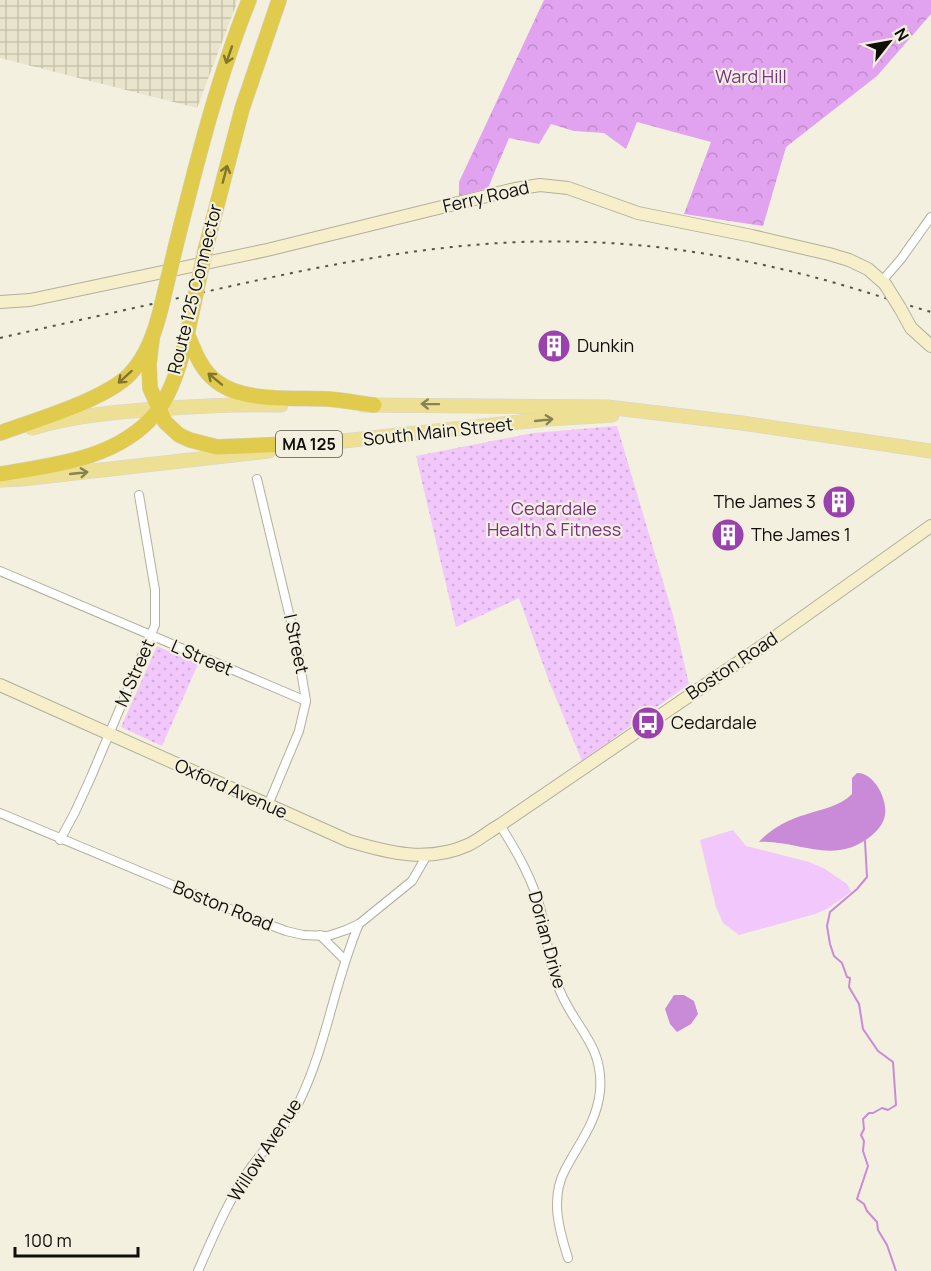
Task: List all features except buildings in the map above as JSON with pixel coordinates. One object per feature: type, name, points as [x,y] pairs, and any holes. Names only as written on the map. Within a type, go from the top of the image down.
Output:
[{"type":"highway","name":"Route 125 Connector","points":[[0,435],[85,401],[115,386],[130,374],[152,339],[202,142],[223,72],[249,0]]},
{"type":"highway","name":"Route 125 Connector","points":[[0,474],[66,462],[96,453],[119,442],[138,429],[158,409],[173,378],[187,334],[205,251],[242,110],[279,0]]},
{"type":"highway","points":[[187,334],[205,370],[217,383],[230,389],[262,396],[329,399],[374,405]]},
{"type":"highway","points":[[152,339],[148,378],[150,388],[165,422],[179,435],[207,446],[217,447],[317,443]]},
{"type":"main road","name":"South Main Street","points":[[0,435],[83,416],[232,404],[589,406],[742,423],[931,451]]},
{"type":"main road","name":"South Main Street","points":[[0,480],[263,452],[317,443],[548,419],[618,415],[623,410]]},
{"type":"street","name":"Ferry Road","points":[[0,303],[30,300],[267,250],[515,189],[540,185],[568,188],[638,213],[752,236],[849,260],[868,269],[884,282],[911,328],[931,346]]},
{"type":"street","points":[[884,282],[930,220]]},
{"type":"street","name":"I Street","points":[[256,479],[297,648],[306,701],[299,731],[268,805]]},
{"type":"street","name":"M Street","points":[[60,840],[75,812],[152,636],[156,612],[155,591],[139,495]]},
{"type":"street","name":"Boston Road","points":[[470,844],[771,640],[931,526]]},
{"type":"street","name":"L Street","points":[[0,571],[306,701]]},
{"type":"street","name":"Oxford Avenue","points":[[0,686],[341,838],[377,850],[408,855],[444,853],[470,844]]},
{"type":"street","name":"Boston Road","points":[[0,813],[60,840],[286,932],[303,935],[328,936],[359,924],[412,881],[427,855]]},
{"type":"street","name":"Dorian Drive","points":[[500,825],[518,854],[533,888],[560,993],[586,1034],[598,1060],[600,1089],[595,1117],[564,1171],[558,1198],[559,1229],[568,1258]]},
{"type":"street","name":"Willow Avenue","points":[[198,1271],[226,1210],[246,1175],[298,1104],[325,1035],[345,960],[359,924]]},
{"type":"street","points":[[320,935],[345,960]]},
{"type":"shaded area","points":[[0,0],[238,0],[197,108],[0,58]]},
{"type":"shaded area","points":[[857,773],[869,777],[879,788],[885,809],[880,826],[866,840],[849,848],[827,851],[782,843],[759,842],[768,833],[786,822],[836,805],[847,798],[852,794],[852,778]]},
{"type":"shaded area","points":[[674,995],[684,995],[694,1001],[698,1014],[691,1024],[677,1032],[670,1024],[665,1009]]},
{"type":"green space","name":"Ward Hill","points":[[544,0],[931,0],[931,14],[877,76],[786,147],[763,226],[684,214],[711,142],[637,122],[626,149],[604,133],[574,131],[551,124],[539,144],[509,138],[488,188],[459,196],[459,182]]},
{"type":"green space","name":"Cedardale Health & Fitness","points":[[617,426],[673,615],[689,684],[582,761],[549,681],[519,598],[456,627],[416,456],[533,433]]},
{"type":"green space","points":[[157,646],[198,664],[162,746],[121,727]]},
{"type":"green space","points":[[733,830],[746,846],[809,862],[825,869],[847,884],[851,892],[827,909],[815,914],[739,935],[723,923],[716,907],[700,840]]},
{"type":"waterway","points":[[865,841],[867,877],[857,889],[830,912],[827,926],[834,956],[842,963],[847,977],[850,978],[849,987],[859,1004],[863,1029],[878,1051],[893,1062],[896,1105],[888,1110],[882,1108],[869,1113],[863,1119],[864,1129],[861,1135],[868,1166],[857,1199],[864,1204],[877,1222],[878,1230],[887,1245],[896,1271]]},
{"type":"railway","points":[[0,338],[349,262],[443,248],[538,242],[640,245],[720,256],[815,277],[931,312]]},
{"type":"place","name":"Dunkin","points":[[554,346]]},
{"type":"place","name":"The James 3","points":[[839,502]]},
{"type":"place","name":"The James 1","points":[[728,535]]},
{"type":"place","name":"Cedardale","points":[[648,723]]}]
